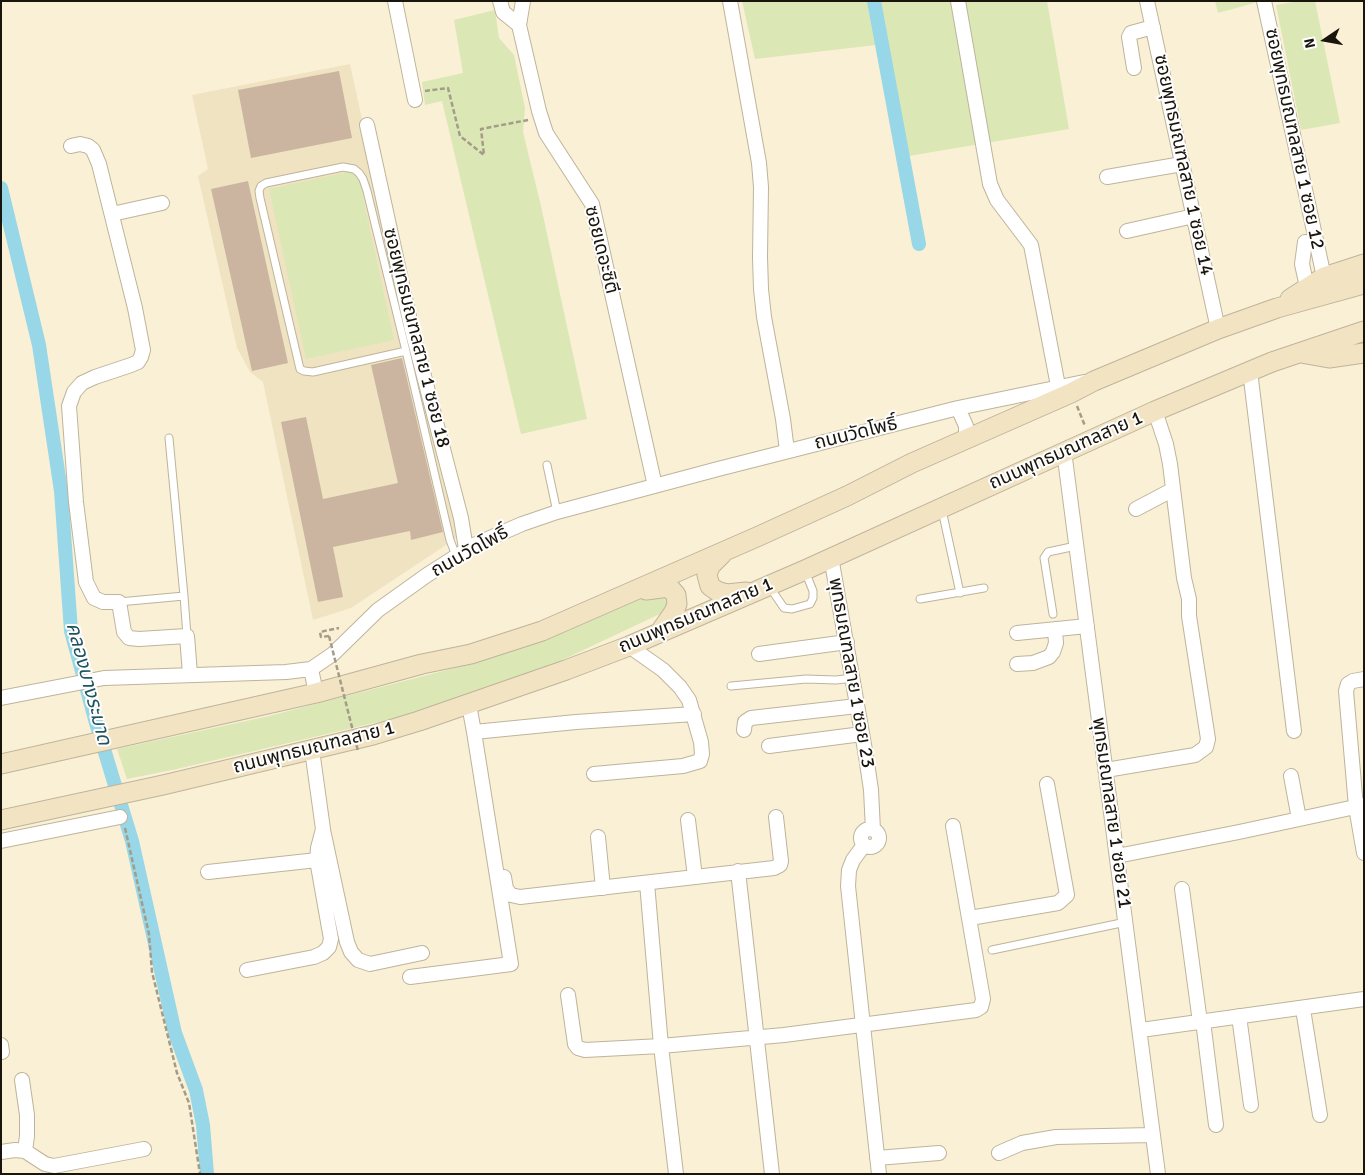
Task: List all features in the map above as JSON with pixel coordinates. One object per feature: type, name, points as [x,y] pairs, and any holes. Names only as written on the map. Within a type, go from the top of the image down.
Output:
[{"type":"main road","points":[[1277,308],[1324,277],[1364,264]]},
{"type":"main road","points":[[1,764],[316,694],[422,664],[471,654],[542,631],[724,552],[846,496],[1065,390],[1094,381],[1218,328],[1277,308],[1364,284]]},
{"type":"main road","name":"ถนนพุทธมณฑลสาย 1","points":[[1,820],[312,750],[386,731],[469,705],[629,646],[804,570],[1155,411],[1297,353],[1364,331]]},
{"type":"main road","points":[[1297,353],[1329,358],[1364,353]]},
{"type":"main road","points":[[724,552],[710,566],[707,575],[710,586],[717,591],[728,594],[763,588]]},
{"type":"main road","points":[[635,591],[669,587],[676,595],[677,604],[674,612],[659,632]]},
{"type":"street","points":[[395,1],[414,96]]},
{"type":"street","name":"ซอยเดอะซิตี","points":[[500,1],[503,12],[518,26]]},
{"type":"street","name":"ซอยเดอะซิตี","points":[[523,1],[518,26],[541,117],[546,132],[592,204],[656,486]]},
{"type":"street","points":[[730,1],[759,163],[761,187],[761,289],[787,451]]},
{"type":"street","points":[[958,1],[990,184],[997,200],[1031,245],[1065,390]]},
{"type":"street","name":"ซอยพุทธมณฑลสาย 1 ซอย 14","points":[[1147,1],[1218,328]]},
{"type":"street","name":"ซอยพุทธมณฑลสาย 1 ซอย 12","points":[[1264,1],[1324,277]]},
{"type":"street","points":[[1134,68],[1129,37],[1131,34],[1153,27]]},
{"type":"street","name":"ซอยพุทธมณฑลสาย 1 ซอย 18","points":[[367,125],[412,330],[461,518],[461,552]]},
{"type":"street","points":[[71,146],[80,144],[88,146],[93,150],[99,164],[135,308],[143,350],[142,357],[138,362],[82,383],[74,392],[69,406],[76,502],[86,582],[94,598],[103,602],[119,602],[124,632],[129,638],[187,636],[190,674]]},
{"type":"street","points":[[1107,177],[1182,164]]},
{"type":"street","points":[[112,214],[162,202]]},
{"type":"street","points":[[1127,231],[1194,216]]},
{"type":"street","points":[[1305,242],[1302,264],[1307,287]]},
{"type":"street","points":[[1250,371],[1294,731]]},
{"type":"street","name":"ถนนวัดโพธิ์","points":[[1,698],[104,678],[286,672],[311,669],[333,654],[378,610],[395,597],[461,552],[493,535],[557,512],[787,451],[958,408],[1065,390]]},
{"type":"street","points":[[958,408],[966,426],[966,438]]},
{"type":"street","points":[[1106,770],[1195,755],[1206,747],[1208,739],[1166,444],[1155,411]]},
{"type":"street","name":"พุทธมณฑลสาย 1 ซอย 21","points":[[1064,451],[1141,1030],[1158,1174]]},
{"type":"street","points":[[1136,509],[1172,490]]},
{"type":"street","name":"พุทธมณฑลสาย 1 ซอย 23","points":[[831,557],[871,790],[873,830],[863,833],[861,838],[864,845],[848,870],[862,1024]]},
{"type":"street","points":[[1017,633],[1087,626]]},
{"type":"street","points":[[1017,664],[1033,663],[1049,657],[1054,652],[1056,643],[1055,629]]},
{"type":"street","points":[[759,654],[846,642]]},
{"type":"street","points":[[594,774],[683,766],[700,761],[702,754],[701,742],[689,700],[680,687],[662,670],[629,646]]},
{"type":"street","points":[[311,669],[316,694]]},
{"type":"street","points":[[1364,680],[1353,680],[1348,684],[1346,692],[1364,853]]},
{"type":"street","points":[[410,977],[511,964],[469,705]]},
{"type":"street","points":[[744,730],[745,722],[751,718],[857,706]]},
{"type":"street","points":[[474,732],[576,722],[694,714]]},
{"type":"street","points":[[769,746],[862,734]]},
{"type":"street","points":[[312,750],[322,829],[347,942],[351,952],[358,960],[370,964],[422,953]]},
{"type":"street","points":[[1291,776],[1300,819]]},
{"type":"street","points":[[970,918],[1058,903],[1067,895],[1047,784]]},
{"type":"street","points":[[1118,856],[1360,806]]},
{"type":"street","points":[[1,841],[120,817]]},
{"type":"street","points":[[500,861],[506,889],[511,895],[520,897],[774,868],[780,865],[776,817]]},
{"type":"street","points":[[688,820],[695,877]]},
{"type":"street","points":[[568,995],[575,1044],[578,1048],[585,1050],[757,1038],[971,1011],[981,1007],[983,999],[953,826]]},
{"type":"street","points":[[247,970],[314,956],[323,953],[329,947],[331,939],[317,860],[322,829]]},
{"type":"street","points":[[598,837],[603,888]]},
{"type":"street","points":[[208,872],[317,860]]},
{"type":"street","points":[[738,872],[772,1174]]},
{"type":"street","points":[[647,883],[661,1046],[676,1174]]},
{"type":"street","points":[[1182,889],[1216,1125]]},
{"type":"street","points":[[1141,1030],[1303,1009],[1364,999]]},
{"type":"street","points":[[1303,1009],[1320,1115]]},
{"type":"street","points":[[1239,1016],[1251,1105]]},
{"type":"street","points":[[862,1024],[879,1174]]},
{"type":"street","points":[[22,1080],[27,1136],[25,1151]]},
{"type":"street","points":[[999,1152],[1022,1144],[1056,1137],[1152,1135]]},
{"type":"street","points":[[1,1152],[25,1151],[45,1164],[54,1166],[144,1149]]},
{"type":"street","points":[[878,1158],[940,1153]]},
{"type":"lane","points":[[406,351],[313,372],[300,369],[260,198],[259,190],[261,186],[266,182],[343,167],[359,172],[367,191],[406,351],[450,540],[461,552]]},
{"type":"lane","points":[[169,438],[187,636]]},
{"type":"lane","points":[[547,465],[557,512]]},
{"type":"lane","points":[[942,507],[960,593]]},
{"type":"lane","points":[[1052,614],[1044,558],[1048,552],[1076,546]]},
{"type":"lane","points":[[763,588],[784,608],[792,609],[810,604],[813,598],[813,591],[804,570]]},
{"type":"lane","points":[[920,599],[984,588]]},
{"type":"lane","points":[[119,602],[184,596]]},
{"type":"lane","points":[[731,686],[806,679],[836,680],[853,678]]},
{"type":"lane","points":[[992,950],[1126,922]]},
{"type":"path","points":[[414,96],[448,88],[460,136],[484,155],[481,129],[541,117]]},
{"type":"path","points":[[1065,390],[1090,439]]},
{"type":"path","points":[[350,638],[342,627],[320,632],[321,637],[329,636],[358,751]]},
{"type":"path","points":[[120,817],[131,850],[145,916],[152,950],[152,972],[166,1034],[177,1073],[189,1103],[200,1174]]},
{"type":"shaded area","points":[[350,64],[411,343],[461,535],[351,608],[313,620],[263,382],[250,372],[237,348],[198,176],[208,169],[192,95]]},
{"type":"green space","points":[[742,1],[1047,1],[1069,129],[897,158],[876,45],[755,59]]},
{"type":"green space","points":[[1215,1],[1258,1],[1258,2],[1218,13]]},
{"type":"green space","points":[[1299,1],[1315,1],[1340,123],[1301,130],[1276,5]]},
{"type":"green space","points":[[495,10],[499,38],[514,55],[525,108],[523,132],[587,419],[521,434],[442,101],[425,105],[422,82],[463,73],[454,20]]},
{"type":"green space","points":[[357,170],[394,340],[306,359],[269,189]]},
{"type":"green space","points":[[662,592],[669,601],[664,612],[556,663],[404,716],[127,779],[117,749],[269,716],[474,663],[565,632],[654,593]]},
{"type":"building","points":[[339,71],[352,138],[251,158],[238,90]]},
{"type":"building","points":[[248,181],[288,363],[252,371],[211,189]]},
{"type":"building","points":[[402,358],[443,532],[411,540],[410,531],[333,547],[343,597],[318,602],[281,422],[306,417],[323,499],[398,483],[371,365]]},
{"type":"waterway","points":[[874,1],[919,244]]},
{"type":"waterway","name":"คลองบางระมาด","points":[[1,188],[39,345],[61,491],[71,631],[96,723],[132,841],[175,1033],[196,1090],[203,1125],[207,1174]]}]
